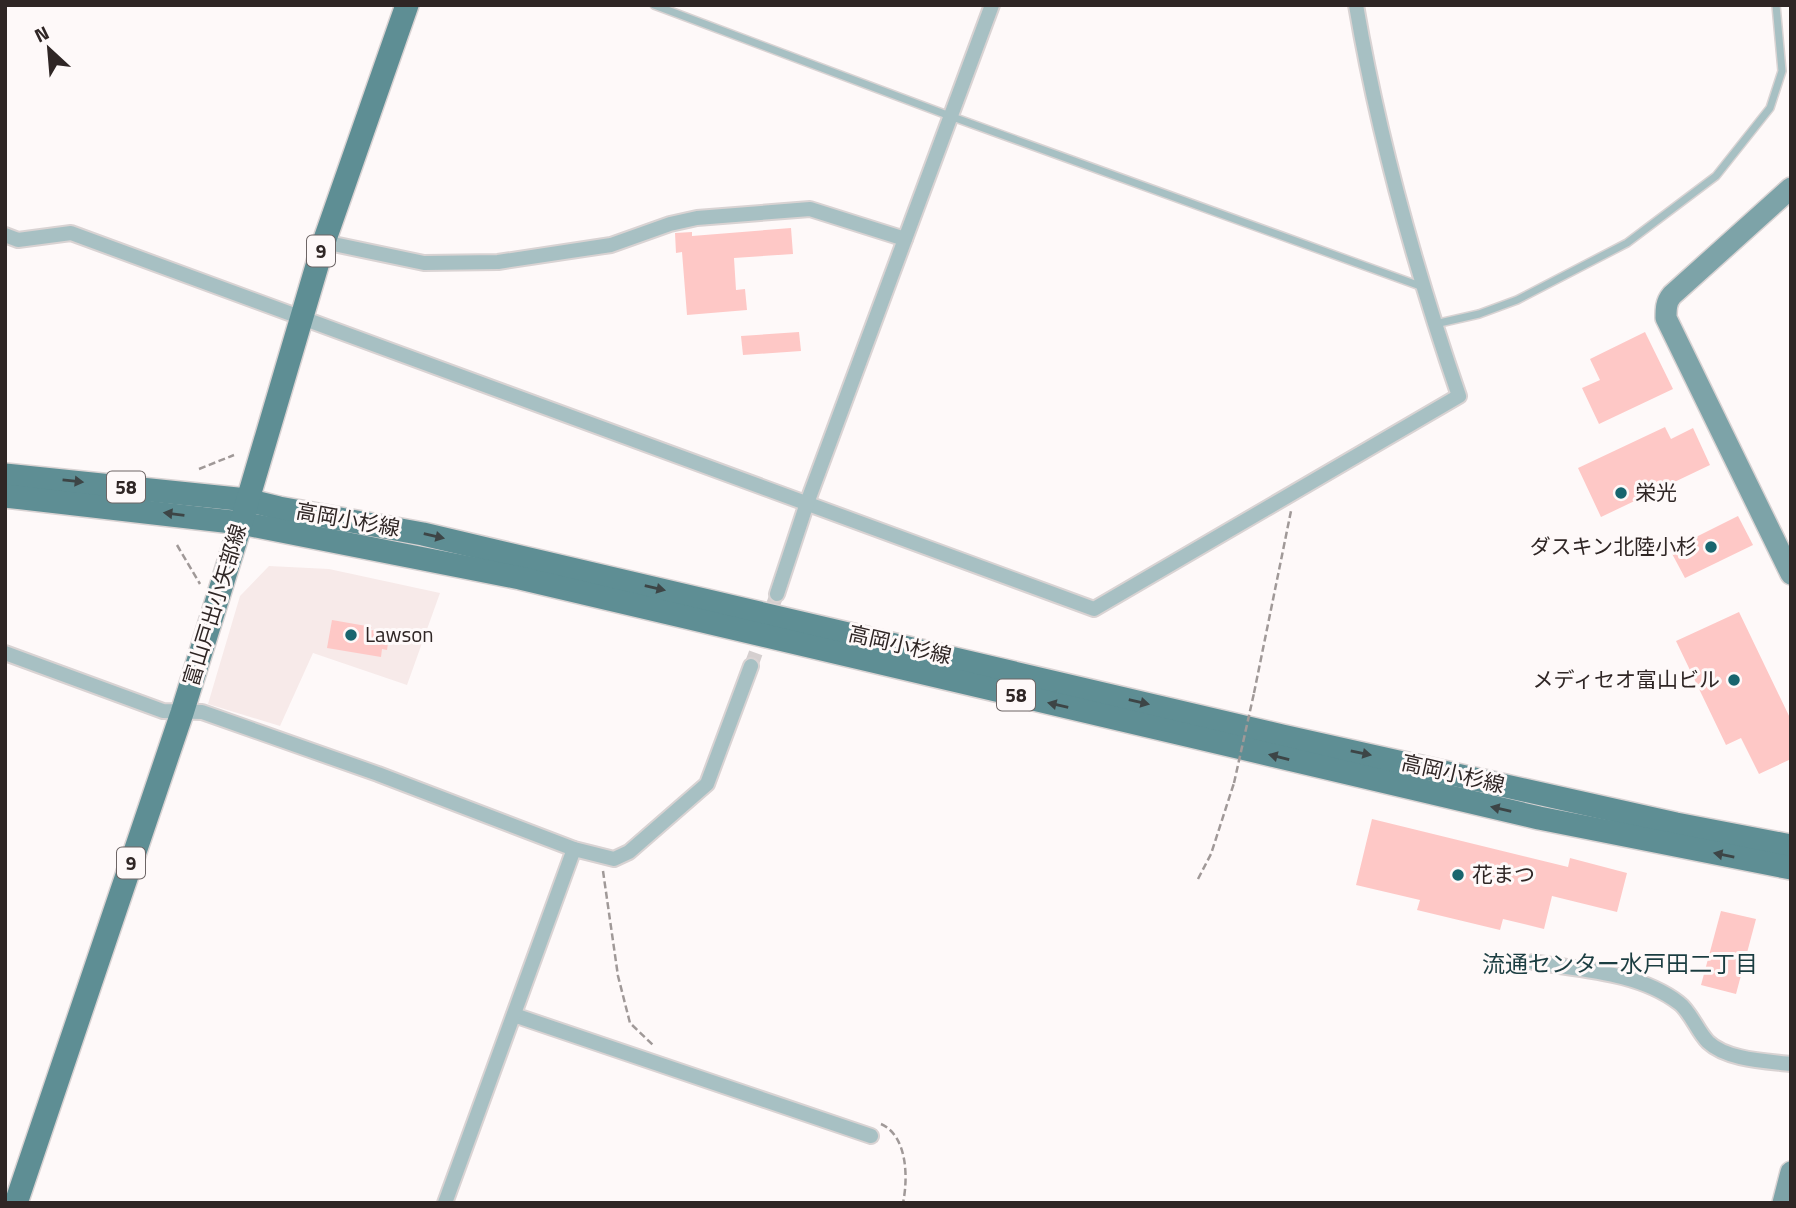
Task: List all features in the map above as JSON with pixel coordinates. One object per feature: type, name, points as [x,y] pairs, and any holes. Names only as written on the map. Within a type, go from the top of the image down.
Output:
[{"type":"main road","name":"富山戸出小矢部線","points":[[16,1203],[182,713],[242,523],[324,242],[407,5]]},
{"type":"main road","name":"高岡小杉線","points":[[5,475],[247,500],[423,534],[1282,736],[1676,824],[1791,846]]},
{"type":"main road","name":"高岡小杉線","points":[[5,496],[242,523],[520,578],[1539,818],[1791,868]]},
{"type":"street","points":[[777,594],[807,503],[992,5]]},
{"type":"street","points":[[5,235],[18,240],[71,233],[1094,609],[1459,396],[1424,287],[1368,74],[1356,5]]},
{"type":"street","points":[[1791,188],[1672,295],[1667,302],[1666,318],[1791,574]]},
{"type":"street","points":[[324,242],[424,263],[498,262],[611,245],[670,224],[697,218],[810,209],[905,239]]},
{"type":"street","points":[[5,653],[163,710],[202,712],[378,774],[575,849],[614,859],[629,852],[707,784],[751,666]]},
{"type":"street","points":[[445,1203],[575,849]]},
{"type":"street","points":[[1533,962],[1627,979],[1650,988],[1680,1003],[1709,1043],[1741,1058],[1791,1065]]},
{"type":"street","points":[[514,1016],[871,1136]]},
{"type":"street","points":[[1783,1203],[1791,1172]]},
{"type":"lane","points":[[654,5],[950,116],[1424,287]]},
{"type":"lane","points":[[1434,324],[1479,314],[1517,300],[1627,243],[1716,176],[1770,108],[1782,71],[1776,5]]},
{"type":"path","points":[[199,469],[234,455]]},
{"type":"path","points":[[1198,879],[1211,853],[1234,782],[1295,492]]},
{"type":"path","points":[[177,545],[202,587]]},
{"type":"path","points":[[601,857],[618,976],[631,1023],[658,1049]]},
{"type":"path","points":[[879,1123],[889,1128],[900,1147],[905,1166],[906,1188],[903,1203]]},
{"type":"shaded area","points":[[269,566],[329,569],[440,593],[407,685],[313,653],[280,726],[208,704],[240,596]]},
{"type":"building","points":[[791,228],[793,254],[734,258],[736,290],[745,289],[747,310],[687,315],[682,252],[676,253],[675,233],[692,232],[692,236]]},
{"type":"building","points":[[799,332],[801,351],[743,355],[741,336]]},
{"type":"building","points":[[1645,332],[1673,389],[1599,424],[1582,388],[1600,380],[1590,359]]},
{"type":"building","name":"栄光","points":[[1665,427],[1671,439],[1693,428],[1710,465],[1601,517],[1578,468]]},
{"type":"building","name":"ダスキン北陸小杉","points":[[1738,516],[1753,545],[1685,578],[1670,550]]},
{"type":"building","name":"メディセオ富山ビル","points":[[1739,612],[1791,720],[1791,759],[1759,774],[1741,738],[1726,745],[1676,641]]},
{"type":"building","points":[[332,620],[385,632],[384,635],[389,636],[387,650],[382,649],[381,657],[327,648]]},
{"type":"building","name":"花まつ","points":[[1372,819],[1568,867],[1570,858],[1627,873],[1617,912],[1552,896],[1544,929],[1503,919],[1500,930],[1417,910],[1420,900],[1356,885]]},
{"type":"building","points":[[1721,911],[1756,919],[1736,994],[1701,985]]},
{"type":"tunnel","points":[[751,666],[777,594]]},
{"type":"place","name":"栄光","points":[[1621,493]]},
{"type":"place","name":"ダスキン北陸小杉","points":[[1711,547]]},
{"type":"place","name":"Lawson","points":[[351,635]]},
{"type":"place","name":"メディセオ富山ビル","points":[[1734,680]]},
{"type":"place","name":"花まつ","points":[[1458,875]]},
{"type":"district","name":"流通センター水戸田二丁目","points":[[1620,964]]}]
